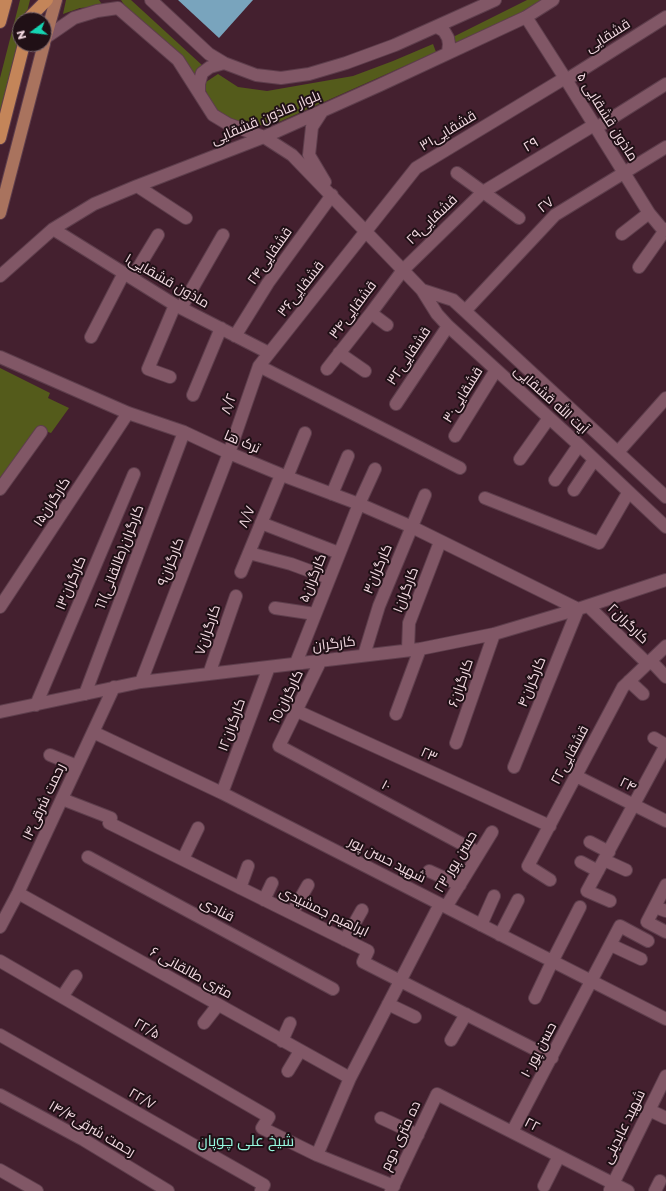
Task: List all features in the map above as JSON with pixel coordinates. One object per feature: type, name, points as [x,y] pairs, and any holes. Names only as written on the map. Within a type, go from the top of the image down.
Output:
[{"type":"highway","points":[[0,22],[6,0]]},
{"type":"highway","points":[[32,12],[35,0]]},
{"type":"highway","points":[[36,12],[48,0]]},
{"type":"highway","points":[[0,138],[22,52]]},
{"type":"main road","points":[[52,14],[56,0]]},
{"type":"main road","points":[[0,213],[41,52]]},
{"type":"street","name":"بلوار ماذون قشقایی","points":[[151,0],[209,54],[224,63],[256,75],[281,78],[309,74],[346,63],[395,45],[495,0]]},
{"type":"street","name":"بلوار ماذون قشقایی","points":[[0,276],[53,229],[94,204],[264,137],[380,86],[526,17],[553,0]]},
{"type":"street","points":[[52,36],[74,18],[116,4]]},
{"type":"street","name":"آیت الله قشقایی","points":[[116,4],[178,60],[214,115],[228,124],[264,137],[292,155],[422,290],[448,326],[579,445],[666,527]]},
{"type":"street","name":"ماذون قشقایی ۵","points":[[526,17],[649,213],[665,230]]},
{"type":"street","name":"قشقایی","points":[[566,79],[666,17]]},
{"type":"street","points":[[437,27],[444,31],[448,38],[448,53]]},
{"type":"street","points":[[198,91],[202,73],[210,67],[224,63]]},
{"type":"street","name":"۳۱قشقایی","points":[[366,231],[416,168],[566,79]]},
{"type":"street","name":"۲۹","points":[[483,192],[666,84]]},
{"type":"street","points":[[323,110],[312,127],[309,154],[332,196]]},
{"type":"street","name":"۲۷","points":[[465,311],[555,215],[666,147]]},
{"type":"street","points":[[457,173],[519,218]]},
{"type":"street","points":[[137,186],[186,218]]},
{"type":"street","name":"قشقایی۲۹","points":[[403,270],[483,192]]},
{"type":"street","name":"قشقایی۲۴","points":[[235,336],[268,283],[332,196]]},
{"type":"street","points":[[622,234],[649,213]]},
{"type":"street","name":"ماذون قشقایی۱","points":[[53,229],[178,306],[269,353]]},
{"type":"street","points":[[639,267],[661,245],[665,230]]},
{"type":"street","name":"قشقایی۳۶","points":[[259,366],[366,231]]},
{"type":"street","points":[[91,337],[128,275],[158,234]]},
{"type":"street","points":[[170,377],[148,369],[178,306],[222,235]]},
{"type":"street","name":"قشقایی۳۴","points":[[327,369],[403,270]]},
{"type":"street","name":"آیت الله قشقایی","points":[[422,290],[453,300],[666,497]]},
{"type":"street","points":[[371,313],[386,326]]},
{"type":"street","name":"قشقایی۳۲","points":[[396,404],[448,326]]},
{"type":"street","points":[[193,395],[221,328]]},
{"type":"street","points":[[339,353],[365,371]]},
{"type":"street","name":"ترک ها","points":[[0,358],[128,413],[184,432],[284,476],[359,504],[440,542]]},
{"type":"street","points":[[259,366],[460,468]]},
{"type":"street","name":"۸/۲","points":[[229,453],[259,366]]},
{"type":"street","name":"قشقایی۳۰","points":[[455,436],[496,370]]},
{"type":"street","points":[[618,452],[666,398]]},
{"type":"street","name":"۱۵کارگران","points":[[0,607],[128,413]]},
{"type":"street","points":[[520,459],[549,418]]},
{"type":"street","points":[[0,489],[41,432]]},
{"type":"street","name":"11کارگران(طالقانی)","points":[[84,694],[184,432]]},
{"type":"street","name":"۸/۷","points":[[241,572],[261,523],[305,433]]},
{"type":"street","points":[[555,480],[579,445]]},
{"type":"street","name":"کارگران۹","points":[[141,682],[229,453]]},
{"type":"street","points":[[332,494],[348,456]]},
{"type":"street","points":[[574,490],[594,460]]},
{"type":"street","name":"کارگران۵","points":[[296,663],[339,553],[375,469]]},
{"type":"street","name":"کارگران۱۳","points":[[36,705],[134,474]]},
{"type":"street","points":[[485,498],[599,543],[628,492]]},
{"type":"street","name":"کارگران۳","points":[[364,655],[379,606],[425,496]]},
{"type":"street","points":[[261,523],[339,553]]},
{"type":"street","name":"کارگران۲","points":[[440,542],[583,608],[666,677]]},
{"type":"street","name":"۱کارگران","points":[[396,714],[414,650],[409,623],[440,542]]},
{"type":"street","points":[[249,553],[291,564],[329,578]]},
{"type":"street","name":"کارگران","points":[[0,712],[141,682],[414,650],[494,634],[583,608],[666,580]]},
{"type":"street","name":"کارگران۷","points":[[209,674],[236,596]]},
{"type":"street","points":[[275,608],[315,614]]},
{"type":"street","name":"کارگران۴","points":[[514,767],[583,608]]},
{"type":"street","name":"۶کارگران","points":[[456,742],[494,634]]},
{"type":"street","name":"۲۲قشقایی","points":[[550,880],[528,866],[623,687],[650,663],[666,646]]},
{"type":"street","name":"10کارگران","points":[[279,746],[321,660]]},
{"type":"street","name":"۱۲کارگران","points":[[222,794],[270,666]]},
{"type":"street","points":[[629,681],[643,694]]},
{"type":"street","name":"۱۴رحمت شرقی","points":[[0,927],[4,910],[18,893],[114,688]]},
{"type":"street","name":"۲۳","points":[[297,711],[550,826]]},
{"type":"street","name":"شهید حسن پور","points":[[93,732],[222,794],[666,1020]]},
{"type":"street","points":[[610,901],[587,891],[666,745],[654,738]]},
{"type":"street","name":"۱۰","points":[[279,746],[480,853]]},
{"type":"street","points":[[50,755],[77,766]]},
{"type":"street","name":"۲۴","points":[[576,776],[666,821]]},
{"type":"street","name":"ابراهیم جمشیدی","points":[[62,798],[110,820],[240,888],[368,951],[363,962],[552,1058]]},
{"type":"street","points":[[183,859],[198,828]]},
{"type":"street","name":"۲۳ حسن پور","points":[[318,1155],[350,1078],[400,981],[443,906],[460,885],[492,832]]},
{"type":"street","points":[[590,842],[606,856],[626,870]]},
{"type":"street","name":"قنادی","points":[[88,857],[333,989]]},
{"type":"street","points":[[581,862],[598,871]]},
{"type":"street","points":[[240,888],[248,866]]},
{"type":"street","points":[[429,871],[460,885]]},
{"type":"street","points":[[264,900],[272,883]]},
{"type":"street","points":[[292,913],[308,885]]},
{"type":"street","points":[[666,885],[660,909],[647,922],[666,932]]},
{"type":"street","name":"۶ متری طالقانی","points":[[18,893],[350,1078]]},
{"type":"street","points":[[481,925],[494,896]]},
{"type":"street","points":[[500,935],[518,900]]},
{"type":"street","points":[[535,998],[580,907]]},
{"type":"street","points":[[345,940],[362,910]]},
{"type":"street","name":"۱۰ حسن پور","points":[[512,1132],[592,982],[620,926],[648,941]]},
{"type":"street","points":[[611,944],[641,959]]},
{"type":"street","name":"۲۲/۵","points":[[0,961],[269,1117],[262,1128],[318,1155]]},
{"type":"street","points":[[62,997],[76,976]]},
{"type":"street","points":[[204,1023],[218,1004]]},
{"type":"street","points":[[388,1004],[415,1017]]},
{"type":"street","points":[[451,1040],[466,1014]]},
{"type":"street","points":[[282,1041],[290,1023]]},
{"type":"street","name":"۲۲/۷","points":[[0,1035],[264,1185],[261,1191]]},
{"type":"street","points":[[288,1071],[300,1051]]},
{"type":"street","name":"شهید عابدینی","points":[[611,1187],[666,1076]]},
{"type":"street","name":"۲۲","points":[[438,1094],[559,1156],[611,1187],[628,1191]]},
{"type":"street","name":"ده متری دوم","points":[[392,1189],[438,1094]]},
{"type":"street","name":"۱۴/۴رحمت شرقی","points":[[0,1095],[84,1140],[168,1191]]},
{"type":"street","points":[[649,1110],[666,1118]]},
{"type":"street","points":[[381,1118],[418,1135]]},
{"type":"street","points":[[318,1155],[392,1189]]},
{"type":"street","points":[[544,1186],[559,1156]]},
{"type":"street","points":[[0,1170],[37,1191]]},
{"type":"green space","points":[[20,0],[30,0],[27,12],[17,12]]},
{"type":"green space","points":[[66,0],[99,0],[103,6],[80,8],[63,14]]},
{"type":"green space","points":[[121,0],[131,0],[203,66],[195,74],[170,46],[127,9]]},
{"type":"green space","points":[[527,0],[543,0],[517,15],[456,43],[453,37]]},
{"type":"green space","points":[[12,31],[12,52],[17,52],[0,120],[0,78]]},
{"type":"green space","points":[[433,44],[436,52],[279,122],[256,126],[240,124],[223,117],[213,108],[206,91],[206,82],[218,74],[238,87],[267,91],[353,76]]},
{"type":"green space","points":[[0,368],[50,393],[48,398],[69,408],[51,433],[36,428],[0,480]]},
{"type":"building","points":[[178,0],[253,0],[219,38]]},
{"type":"district","name":"شیخ علی چوپان","points":[[246,1142]]}]
